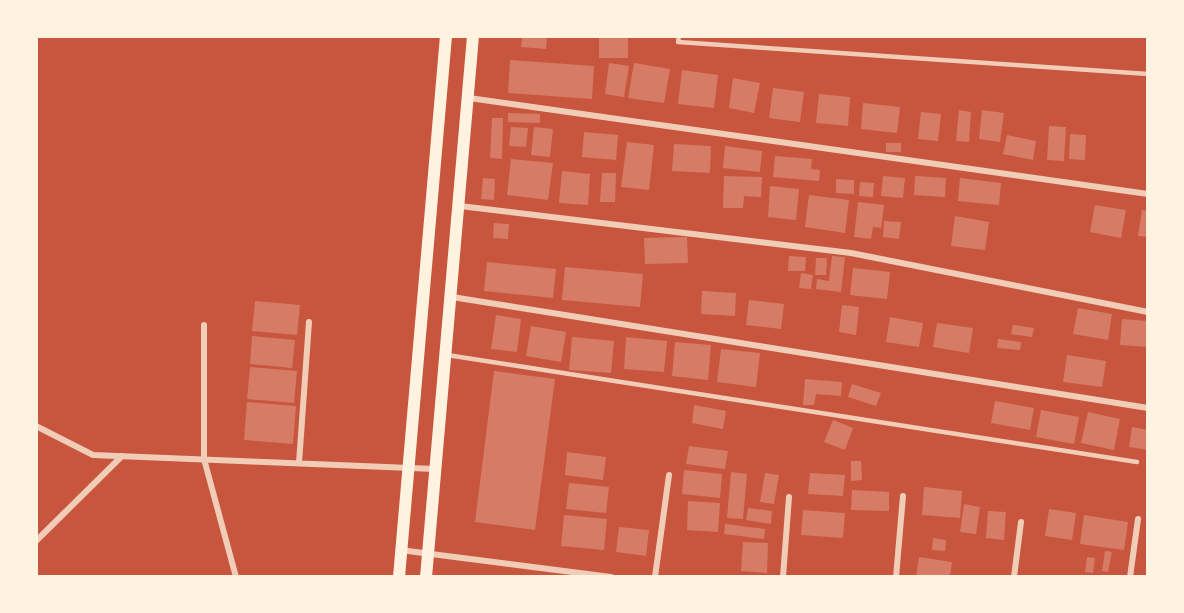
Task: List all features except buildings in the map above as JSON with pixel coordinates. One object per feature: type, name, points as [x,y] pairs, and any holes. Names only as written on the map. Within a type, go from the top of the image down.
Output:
[{"type":"main road","points":[[399,577],[446,36]]},
{"type":"main road","points":[[426,577],[473,36]]},
{"type":"street","points":[[469,98],[1148,194]]},
{"type":"street","points":[[460,206],[851,253],[1148,312]]},
{"type":"street","points":[[452,297],[1148,408]]},
{"type":"street","points":[[299,463],[309,322]]},
{"type":"street","points":[[204,324],[204,459],[236,577]]},
{"type":"street","points":[[36,426],[93,455],[436,469]]},
{"type":"street","points":[[36,541],[122,456]]},
{"type":"street","points":[[655,577],[669,475]]},
{"type":"street","points":[[896,577],[903,496]]},
{"type":"street","points":[[783,577],[789,497]]},
{"type":"street","points":[[1130,577],[1138,519]]},
{"type":"street","points":[[1014,577],[1021,522]]},
{"type":"street","points":[[400,550],[611,577]]},
{"type":"lane","points":[[679,36],[678,42],[1148,74]]},
{"type":"lane","points":[[447,355],[917,426],[1137,462]]}]
